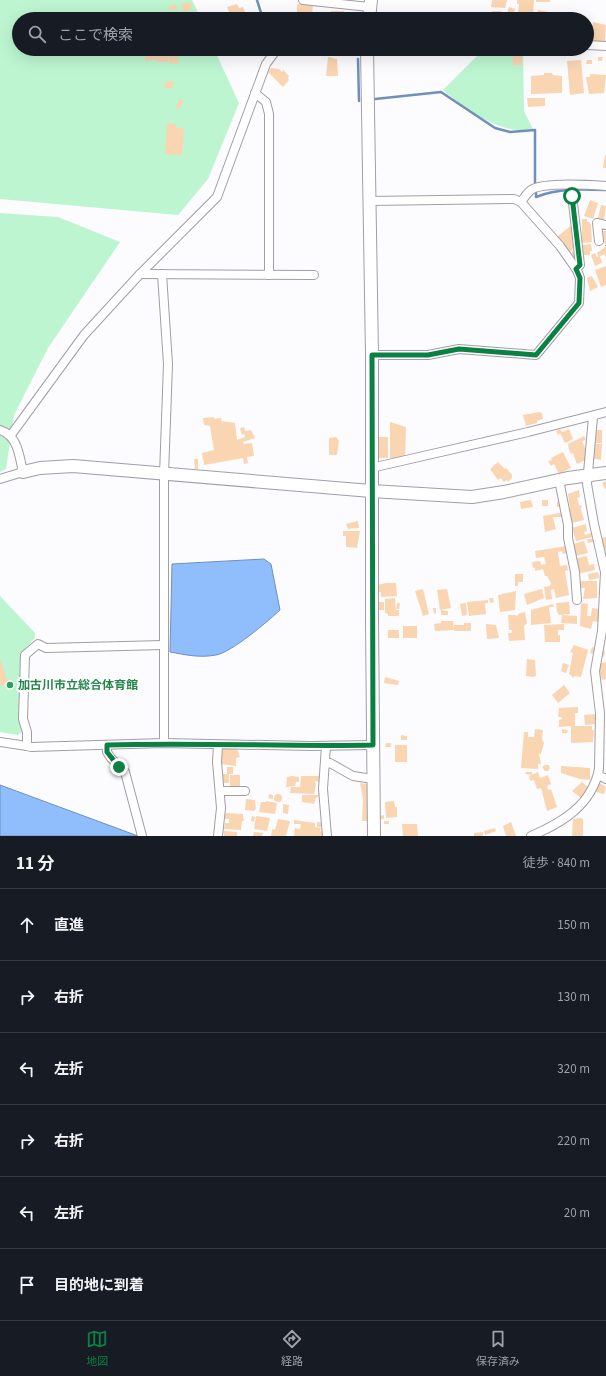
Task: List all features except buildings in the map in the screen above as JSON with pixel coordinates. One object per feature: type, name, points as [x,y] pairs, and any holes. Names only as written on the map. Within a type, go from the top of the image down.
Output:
[{"type":"street","points":[[303,0],[370,9]]},
{"type":"street","points":[[594,45],[606,46]]},
{"type":"street","points":[[11,434],[84,335],[140,274],[217,197],[266,64],[272,56]]},
{"type":"street","points":[[367,56],[372,355],[371,468],[374,836]]},
{"type":"street","points":[[255,93],[266,102],[269,114],[269,275]]},
{"type":"street","points":[[521,202],[536,188],[571,189],[585,184],[606,186]]},
{"type":"street","points":[[571,189],[580,265],[576,269]]},
{"type":"street","points":[[369,201],[514,199],[521,202],[560,246],[576,269],[580,278],[579,303],[536,355],[459,349],[428,355],[372,355]]},
{"type":"street","points":[[599,241],[597,223],[606,225]]},
{"type":"street","points":[[140,274],[314,275]]},
{"type":"street","points":[[162,274],[168,364],[164,475],[164,743]]},
{"type":"street","points":[[371,468],[593,417],[606,412]]},
{"type":"street","points":[[531,836],[567,819],[588,796],[598,775],[600,713],[595,671],[602,632],[605,572],[587,484],[593,417]]},
{"type":"street","points":[[0,430],[11,434],[15,440],[23,472]]},
{"type":"street","points":[[0,479],[40,468],[73,466],[164,475],[472,497],[504,492],[559,480],[606,473]]},
{"type":"street","points":[[559,480],[568,525],[568,538],[575,572],[577,600]]},
{"type":"street","points":[[27,746],[27,732],[23,719],[26,655],[38,644],[46,648],[163,646]]},
{"type":"street","points":[[597,663],[606,660]]},
{"type":"street","points":[[0,742],[31,747],[164,743],[326,746],[373,745]]},
{"type":"street","points":[[218,744],[217,762],[221,808],[218,836]]},
{"type":"street","points":[[107,745],[107,752],[126,776],[142,836]]},
{"type":"street","points":[[326,746],[323,789],[326,836]]},
{"type":"street","points":[[324,764],[330,763],[353,776],[373,779]]},
{"type":"street","points":[[598,775],[606,779]]},
{"type":"street","points":[[220,791],[244,791]]},
{"type":"green space","points":[[0,0],[192,0],[198,12],[12,12],[12,56],[217,56],[239,103],[208,179],[178,215],[0,199]]},
{"type":"green space","points":[[477,56],[523,56],[524,111],[533,129],[508,129],[496,125],[473,113],[443,90]]},
{"type":"green space","points":[[0,213],[58,217],[120,242],[48,348],[14,415],[6,469],[0,472]]},
{"type":"green space","name":"加古川市立総合体育館","points":[[0,596],[35,633],[35,638],[22,652],[20,719],[22,732],[18,735],[0,732]]},
{"type":"water","points":[[264,559],[271,564],[280,610],[249,636],[223,653],[210,656],[199,656],[170,652],[172,564]]},
{"type":"water","points":[[0,785],[138,836],[0,836]]},
{"type":"waterway","points":[[257,0],[261,12]]},
{"type":"waterway","points":[[358,59],[359,101]]},
{"type":"waterway","points":[[375,99],[441,92],[495,128],[510,132],[535,130],[535,186]]},
{"type":"waterway","points":[[536,191],[536,197],[553,192],[579,189],[606,190]]},
{"type":"place","name":"加古川市立総合体育館","points":[[10,685]]},
{"type":"route","points":[[119,767],[107,752],[107,745],[164,743],[311,746],[373,745],[371,468],[372,355],[428,355],[459,349],[536,355],[579,303],[581,288],[580,278],[576,269],[580,265],[572,196]]}]
